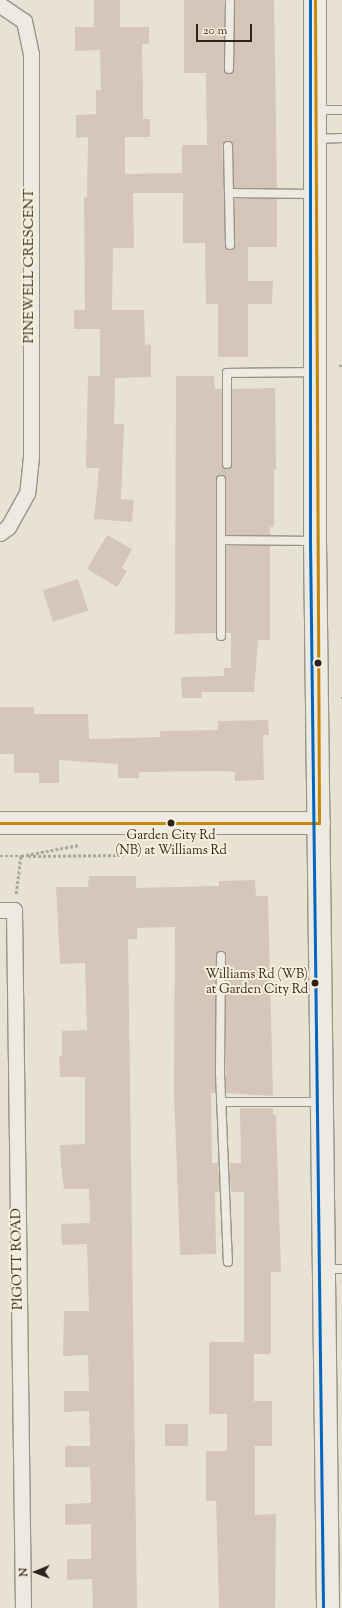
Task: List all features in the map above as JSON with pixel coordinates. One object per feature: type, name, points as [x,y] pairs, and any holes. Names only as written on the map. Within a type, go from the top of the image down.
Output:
[{"type":"street","points":[[315,0],[315,542],[322,1102],[333,1269],[328,1608]]},
{"type":"street","name":"PINEWELL CRESCENT","points":[[0,5],[24,21],[31,54],[31,458],[27,493],[8,527],[0,533]]},
{"type":"street","points":[[0,823],[319,823]]},
{"type":"street","name":"PIGOTT ROAD","points":[[7,910],[23,1608]]},
{"type":"lane","points":[[229,69],[230,0]]},
{"type":"lane","points":[[314,110],[342,110]]},
{"type":"lane","points":[[314,139],[342,138]]},
{"type":"lane","points":[[228,146],[230,245]]},
{"type":"lane","points":[[229,193],[315,194]]},
{"type":"lane","points":[[227,464],[228,373],[316,372]]},
{"type":"lane","points":[[221,480],[221,636]]},
{"type":"lane","points":[[221,540],[315,542]]},
{"type":"lane","points":[[221,956],[221,1102],[228,1262]]},
{"type":"lane","points":[[221,1102],[322,1102]]},
{"type":"path","points":[[0,856],[124,855]]},
{"type":"path","points":[[7,910],[21,856]]},
{"type":"building","points":[[94,0],[120,0],[120,27],[149,27],[149,44],[142,44],[143,119],[150,119],[150,137],[125,137],[125,174],[182,173],[182,145],[207,145],[206,73],[184,73],[184,0],[224,0],[224,69],[229,74],[234,69],[235,0],[274,0],[277,188],[234,188],[233,146],[228,141],[222,146],[226,248],[230,250],[235,245],[235,199],[277,199],[277,247],[248,247],[248,281],[273,281],[272,304],[248,304],[248,357],[218,357],[218,304],[206,304],[205,243],[183,243],[183,193],[133,193],[134,248],[113,248],[112,310],[144,310],[145,345],[151,344],[151,377],[115,378],[114,424],[124,424],[121,499],[134,500],[132,522],[94,519],[99,468],[86,468],[88,376],[100,376],[100,329],[74,329],[74,310],[85,310],[84,197],[87,197],[88,137],[76,138],[76,115],[96,114],[96,90],[101,90],[100,50],[75,51],[75,27],[94,27]]},
{"type":"building","points":[[176,376],[214,376],[215,389],[222,389],[222,464],[227,469],[232,464],[232,389],[275,388],[276,470],[274,470],[274,527],[270,527],[270,535],[226,535],[226,480],[221,475],[216,480],[216,633],[175,634]]},
{"type":"building","points":[[107,535],[132,549],[122,568],[127,571],[117,587],[87,569]]},
{"type":"building","points":[[226,546],[270,546],[270,640],[258,640],[254,692],[202,692],[202,698],[182,698],[181,677],[224,676],[224,668],[231,668],[231,633],[226,633]]},
{"type":"building","points":[[78,579],[88,610],[53,622],[43,590]]},
{"type":"building","points":[[0,707],[34,707],[34,714],[88,714],[89,739],[160,737],[160,731],[218,730],[218,721],[268,720],[269,735],[263,735],[264,780],[235,781],[235,772],[219,771],[139,772],[139,778],[118,778],[118,764],[59,760],[59,783],[39,783],[39,773],[14,773],[14,754],[0,754]]},
{"type":"building","points":[[89,876],[136,876],[136,888],[219,886],[219,881],[255,880],[256,896],[268,896],[273,1096],[226,1093],[226,956],[221,951],[216,956],[215,1093],[211,1093],[212,1163],[218,1163],[220,1192],[215,1192],[216,1254],[180,1255],[174,1092],[175,927],[137,928],[137,939],[128,939],[137,1608],[93,1608],[92,1579],[67,1580],[67,1559],[91,1559],[91,1524],[65,1525],[65,1504],[91,1503],[90,1467],[65,1467],[65,1446],[90,1446],[89,1411],[64,1412],[64,1391],[89,1391],[88,1355],[63,1356],[64,1311],[89,1311],[87,1244],[62,1245],[61,1224],[90,1223],[89,1189],[64,1189],[60,1145],[85,1144],[85,1077],[60,1077],[59,1056],[62,1056],[62,1031],[87,1030],[85,963],[60,964],[56,887],[88,887]]},
{"type":"building","points":[[240,1108],[273,1108],[273,1115],[276,1115],[281,1272],[271,1272],[271,1354],[254,1354],[254,1401],[272,1401],[272,1446],[255,1446],[255,1515],[276,1514],[275,1608],[219,1608],[216,1501],[206,1501],[206,1451],[227,1451],[227,1414],[209,1414],[209,1342],[244,1342],[244,1192],[231,1192],[229,1163],[241,1163]]},
{"type":"building","points":[[165,1424],[188,1424],[188,1446],[165,1446]]},
{"type":"transit line","points":[[310,0],[310,541],[323,1608]]},
{"type":"transit line","points":[[315,0],[319,823]]},
{"type":"transit line","points":[[0,823],[319,823]]},
{"type":"place","name":"Garden City Rd (NB) at Williams Rd","points":[[171,823]]},
{"type":"place","name":"Williams Rd (WB) at Garden City Rd","points":[[315,983]]}]
